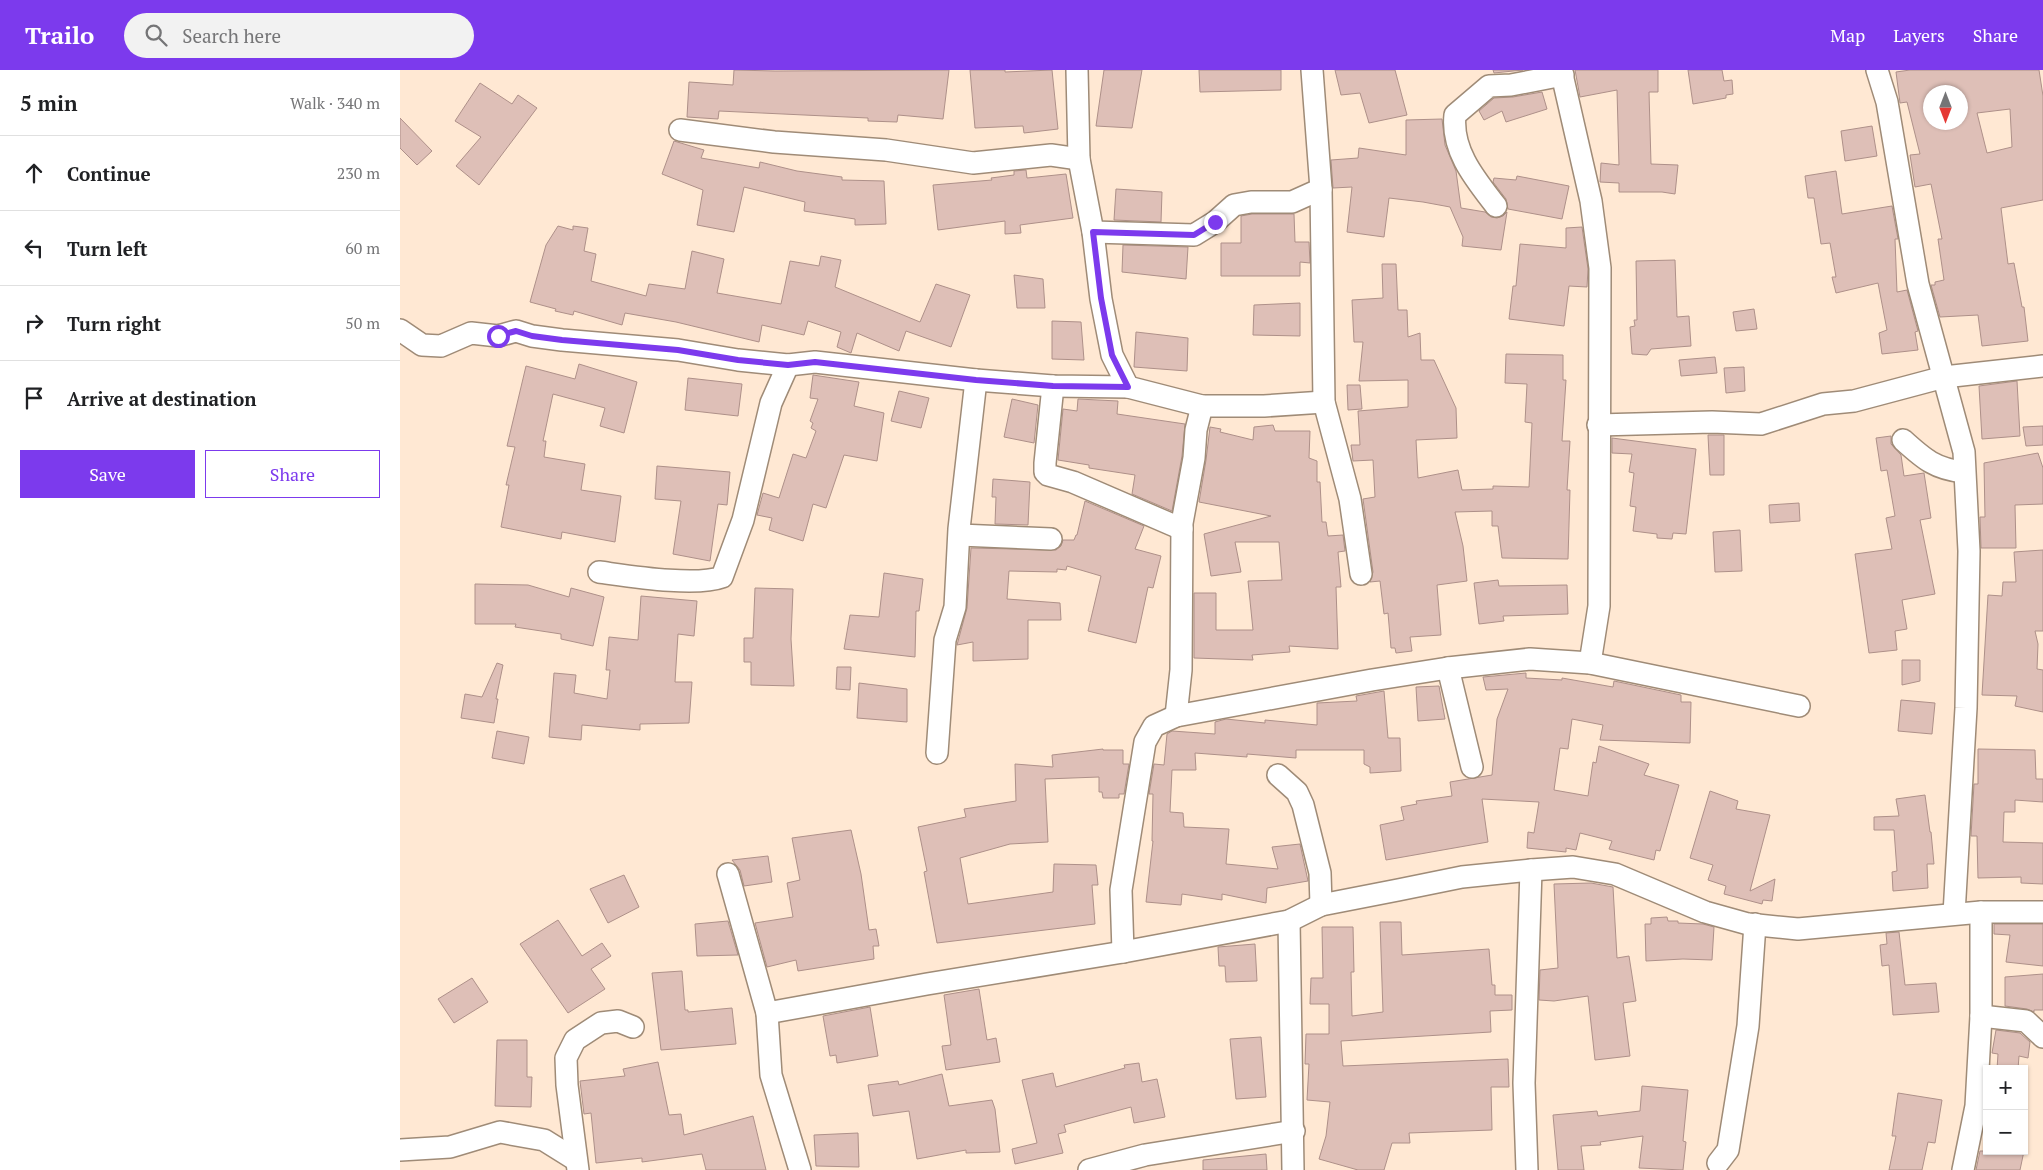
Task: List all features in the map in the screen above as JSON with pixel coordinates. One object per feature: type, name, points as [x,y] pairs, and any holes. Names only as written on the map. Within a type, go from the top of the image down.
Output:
[{"type":"street","points":[[1077,70],[1079,159],[1093,232],[1101,298],[1112,355],[1128,387]]},
{"type":"street","points":[[1312,70],[1321,189],[1324,402],[1350,499],[1361,574]]},
{"type":"street","points":[[1877,70],[1887,102],[1918,284],[1964,452],[1969,551],[1966,708],[1954,914]]},
{"type":"street","points":[[1496,206],[1461,157],[1455,115],[1489,86],[1511,85],[1562,73],[1592,201],[1600,268],[1598,425],[1599,606],[1590,663]]},
{"type":"street","points":[[680,130],[774,142],[886,150],[973,163],[1051,155],[1079,159]]},
{"type":"street","points":[[1093,232],[1194,235],[1215,222],[1234,205],[1251,202],[1292,202],[1321,189]]},
{"type":"street","points":[[400,330],[422,345],[440,346],[471,333],[498,336],[516,331],[532,336],[562,340],[678,350],[738,360],[788,365],[815,362],[976,380],[1053,386],[1128,387],[1202,406],[1264,406],[1324,402]]},
{"type":"street","points":[[599,572],[652,579],[712,581],[722,577],[743,520],[771,403],[788,365]]},
{"type":"street","points":[[1598,425],[1712,422],[1761,424],[1822,404],[1854,401],[1944,377],[2043,366]]},
{"type":"street","points":[[937,753],[945,640],[955,607],[959,529],[976,380]]},
{"type":"street","points":[[1053,386],[1045,472],[1048,475],[1073,482],[1182,529]]},
{"type":"street","points":[[1176,716],[1181,670],[1182,529],[1196,430],[1202,406]]},
{"type":"street","points":[[1903,440],[1927,462],[1947,471],[1964,472]]},
{"type":"street","points":[[960,535],[1051,539]]},
{"type":"street","points":[[1123,952],[1121,890],[1145,742],[1154,726],[1176,716],[1372,680],[1448,668],[1530,659],[1590,663],[1799,706]]},
{"type":"street","points":[[1448,668],[1472,766]]},
{"type":"street","points":[[1278,775],[1297,792],[1303,805],[1320,873],[1321,905]]},
{"type":"street","points":[[767,1013],[927,984],[1123,952],[1289,921],[1321,905],[1462,877],[1531,870],[1572,867],[1614,874],[1706,912],[1755,924],[1798,929],[1981,912],[2043,912]]},
{"type":"street","points":[[1527,1170],[1524,1083],[1531,870]]},
{"type":"street","points":[[728,874],[767,1013],[771,1075],[800,1170]]},
{"type":"street","points":[[1963,1170],[1976,1106],[1981,1016],[1981,912]]},
{"type":"street","points":[[1289,921],[1294,1131],[1293,1170]]},
{"type":"street","points":[[1718,1163],[1728,1150],[1745,1046],[1755,924]]},
{"type":"street","points":[[1981,1016],[2026,1021],[2043,1037]]},
{"type":"street","points":[[577,1165],[566,1058],[575,1040],[601,1023],[618,1021],[634,1027]]},
{"type":"street","points":[[1089,1170],[1145,1155],[1294,1131]]},
{"type":"street","points":[[400,1150],[450,1147],[500,1132],[544,1140],[577,1165]]},
{"type":"building","points":[[734,70],[949,70],[943,119],[898,115],[897,122],[868,121],[868,118],[719,111],[718,119],[687,117],[689,82],[733,85]]},
{"type":"building","points":[[970,70],[1005,70],[1005,72],[1052,70],[1058,129],[1024,133],[1023,126],[975,128]]},
{"type":"building","points":[[1104,70],[1142,70],[1132,128],[1096,126]]},
{"type":"building","points":[[1199,70],[1281,70],[1281,90],[1200,92]]},
{"type":"building","points":[[1335,70],[1395,70],[1407,115],[1369,123],[1360,93],[1341,95]]},
{"type":"building","points":[[1493,70],[1523,70],[1494,73]]},
{"type":"building","points":[[1575,70],[1658,70],[1658,92],[1649,92],[1651,164],[1678,165],[1675,194],[1662,192],[1619,192],[1619,183],[1600,182],[1601,163],[1619,165],[1617,90],[1580,97]]},
{"type":"building","points":[[1688,70],[1722,70],[1724,81],[1732,80],[1733,94],[1726,95],[1726,98],[1693,104]]},
{"type":"building","points":[[1910,70],[2039,70],[2043,96],[2043,200],[2001,208],[2008,264],[2014,263],[2022,307],[2024,307],[2028,341],[1982,346],[1978,315],[1940,317],[1931,285],[1944,280],[1938,239],[1942,239],[1931,184],[1915,187],[1910,155],[1920,154],[1907,102],[1900,103],[1896,72]],"holes":[[[2010,109],[2012,147],[1987,153],[1977,113]]]},
{"type":"building","points":[[480,83],[512,104],[518,95],[537,108],[479,185],[456,166],[481,137],[455,121]]},
{"type":"building","points":[[1542,92],[1547,109],[1506,122],[1502,111],[1484,120],[1479,111],[1494,98]]},
{"type":"building","points":[[400,118],[432,151],[417,165],[400,148]]},
{"type":"building","points":[[1442,119],[1445,145],[1456,171],[1461,208],[1485,212],[1491,217],[1497,218],[1507,212],[1501,250],[1462,246],[1463,237],[1450,207],[1389,198],[1384,237],[1347,232],[1352,187],[1333,188],[1331,160],[1358,158],[1359,148],[1406,155],[1406,120]]},
{"type":"building","points":[[1872,126],[1877,156],[1845,161],[1841,131]]},
{"type":"building","points":[[674,141],[704,150],[701,158],[759,168],[760,162],[797,171],[842,177],[842,180],[884,181],[886,224],[855,225],[855,219],[804,211],[805,202],[744,187],[734,232],[697,225],[703,190],[662,174]]},
{"type":"building","points":[[1026,170],[1027,178],[1066,174],[1073,218],[1020,225],[1021,233],[1005,234],[1005,221],[938,230],[933,185],[992,180],[991,178],[1014,175],[1014,171]]},
{"type":"building","points":[[1836,171],[1842,214],[1892,206],[1898,239],[1895,239],[1897,292],[1907,290],[1918,331],[1915,332],[1918,350],[1882,354],[1879,333],[1887,330],[1878,283],[1836,293],[1832,277],[1836,277],[1830,243],[1821,244],[1814,198],[1808,198],[1805,176]]},
{"type":"building","points":[[1517,176],[1569,186],[1562,219],[1508,209],[1506,199],[1493,182],[1494,178],[1516,180]]},
{"type":"building","points":[[1116,189],[1162,192],[1161,222],[1114,220]]},
{"type":"building","points":[[1252,214],[1294,214],[1295,242],[1309,242],[1310,263],[1300,262],[1300,276],[1221,276],[1221,243],[1241,243],[1241,216]]},
{"type":"building","points":[[558,226],[573,230],[573,226],[588,228],[584,251],[596,254],[591,281],[646,296],[649,284],[685,289],[692,251],[724,259],[717,293],[781,304],[790,261],[819,266],[821,256],[841,260],[835,287],[920,322],[936,284],[970,295],[951,347],[906,331],[899,351],[857,333],[851,353],[837,347],[841,332],[808,321],[804,335],[762,325],[759,342],[676,322],[625,313],[622,325],[574,311],[573,315],[555,311],[556,309],[530,302],[546,245]]},
{"type":"building","points":[[1582,227],[1588,269],[1587,287],[1569,286],[1564,326],[1509,319],[1513,286],[1516,286],[1520,244],[1566,248],[1566,228]]},
{"type":"building","points":[[1123,245],[1188,247],[1186,279],[1122,272]]},
{"type":"building","points":[[1675,260],[1677,317],[1689,316],[1691,346],[1651,349],[1647,355],[1632,354],[1630,327],[1635,326],[1634,320],[1637,320],[1636,261]]},
{"type":"building","points":[[1382,264],[1396,264],[1398,310],[1407,310],[1408,337],[1420,333],[1421,360],[1434,360],[1456,408],[1457,438],[1416,440],[1418,478],[1458,470],[1462,490],[1493,489],[1493,486],[1529,487],[1532,423],[1525,422],[1527,384],[1505,383],[1506,354],[1563,355],[1563,380],[1566,380],[1562,441],[1570,441],[1567,490],[1570,490],[1568,559],[1502,558],[1498,526],[1492,526],[1492,511],[1455,512],[1463,546],[1467,581],[1437,585],[1441,635],[1410,637],[1412,651],[1396,653],[1395,648],[1391,648],[1388,613],[1384,614],[1380,581],[1370,582],[1373,572],[1363,499],[1375,497],[1373,460],[1353,461],[1351,445],[1360,445],[1358,411],[1408,407],[1408,380],[1359,381],[1363,342],[1354,342],[1352,300],[1383,298]]},
{"type":"building","points":[[1014,275],[1043,279],[1045,308],[1017,308]]},
{"type":"building","points":[[1300,303],[1300,336],[1253,335],[1254,305]]},
{"type":"building","points":[[1754,309],[1757,329],[1736,331],[1733,312]]},
{"type":"building","points":[[1052,321],[1081,322],[1084,360],[1052,359]]},
{"type":"building","points":[[1136,332],[1188,338],[1187,371],[1134,367]]},
{"type":"building","points":[[1715,357],[1717,373],[1681,376],[1679,360]]},
{"type":"building","points":[[579,364],[637,382],[624,433],[600,426],[605,408],[553,394],[543,441],[546,441],[544,457],[585,464],[581,490],[621,496],[615,542],[562,532],[561,539],[501,527],[509,485],[506,485],[515,447],[507,446],[526,366],[575,379]]},
{"type":"building","points":[[1744,367],[1745,391],[1726,393],[1724,368]]},
{"type":"building","points":[[813,375],[859,382],[854,406],[884,413],[877,461],[844,455],[826,508],[813,504],[803,541],[769,530],[772,518],[757,515],[763,493],[779,498],[793,454],[806,458],[816,431],[811,428],[813,423],[810,421],[818,399],[810,398]]},
{"type":"building","points":[[688,378],[742,384],[738,416],[685,410]]},
{"type":"building","points":[[2017,381],[2020,436],[1982,439],[1979,386]]},
{"type":"building","points":[[1347,385],[1360,385],[1362,409],[1348,410]]},
{"type":"building","points":[[899,391],[929,398],[921,428],[891,421]]},
{"type":"building","points":[[1012,399],[1038,405],[1034,443],[1004,437]]},
{"type":"building","points":[[1078,399],[1118,401],[1117,414],[1185,424],[1182,456],[1172,511],[1132,494],[1135,475],[1089,468],[1089,465],[1058,460],[1063,409],[1077,411]]},
{"type":"building","points":[[1273,425],[1275,431],[1310,431],[1309,458],[1317,461],[1317,482],[1320,482],[1322,522],[1326,522],[1328,536],[1343,535],[1345,551],[1338,552],[1341,587],[1336,587],[1338,649],[1289,646],[1290,652],[1252,655],[1253,660],[1194,658],[1194,593],[1216,593],[1216,630],[1253,630],[1248,581],[1282,580],[1279,542],[1235,542],[1241,572],[1211,576],[1204,534],[1271,516],[1199,502],[1210,427],[1221,429],[1220,432],[1253,440],[1254,427]]},
{"type":"building","points":[[2043,426],[2043,445],[2026,446],[2023,427]]},
{"type":"building","points":[[1708,435],[1724,435],[1724,475],[1710,475]]},
{"type":"building","points":[[1891,436],[1891,444],[1901,455],[1904,476],[1924,473],[1931,518],[1920,520],[1935,594],[1902,600],[1907,629],[1895,631],[1897,650],[1869,653],[1855,554],[1892,549],[1886,518],[1895,516],[1887,470],[1881,471],[1876,438]]},
{"type":"building","points":[[1612,438],[1696,449],[1686,534],[1673,533],[1672,539],[1657,538],[1657,534],[1633,531],[1636,507],[1630,506],[1634,473],[1629,472],[1632,454],[1612,453]]},
{"type":"building","points":[[2038,453],[2043,468],[2043,504],[2015,505],[2016,548],[1981,548],[1980,517],[1985,517],[1984,463]]},
{"type":"building","points":[[657,466],[730,472],[727,505],[718,504],[710,561],[673,554],[681,501],[655,499]]},
{"type":"building","points":[[993,479],[1030,482],[1028,525],[995,524],[996,497],[992,497]]},
{"type":"building","points":[[1085,501],[1144,526],[1135,549],[1161,556],[1153,588],[1148,587],[1136,643],[1088,631],[1101,576],[1067,566],[1066,570],[1057,569],[1057,572],[1009,571],[1007,599],[1060,603],[1061,620],[1028,620],[1028,659],[973,661],[973,642],[957,645],[967,608],[971,548],[1056,550],[1061,546],[1063,540],[1074,540],[1077,535]]},
{"type":"building","points":[[1799,503],[1800,521],[1770,523],[1769,505]]},
{"type":"building","points":[[1740,530],[1742,571],[1715,572],[1713,532]]},
{"type":"building","points":[[2043,550],[2043,631],[2035,631],[2038,644],[2037,669],[2043,670],[2043,712],[2015,706],[2017,696],[1982,695],[1988,595],[2002,596],[2003,582],[2016,582],[2014,552]]},
{"type":"building","points":[[884,573],[923,579],[919,611],[916,611],[915,657],[844,649],[850,615],[879,617]]},
{"type":"building","points":[[1498,580],[1499,586],[1567,585],[1568,614],[1503,616],[1504,621],[1479,624],[1474,583]]},
{"type":"building","points":[[475,584],[528,585],[569,597],[571,588],[604,597],[593,646],[561,639],[561,634],[515,627],[516,624],[475,624]]},
{"type":"building","points":[[755,588],[793,589],[791,639],[794,686],[751,685],[751,662],[744,662],[744,638],[753,638]]},
{"type":"building","points":[[641,596],[697,601],[694,636],[678,634],[675,682],[692,682],[689,723],[640,724],[640,730],[582,725],[581,740],[549,737],[554,673],[576,675],[574,693],[607,699],[610,670],[606,670],[609,637],[638,640]]},
{"type":"building","points":[[1902,660],[1920,660],[1920,681],[1902,685]]},
{"type":"building","points":[[497,663],[503,665],[496,699],[498,699],[494,723],[461,718],[465,694],[482,697]]},
{"type":"building","points":[[837,667],[851,667],[850,690],[836,689]]},
{"type":"building","points":[[1526,673],[1526,678],[1562,680],[1562,678],[1613,687],[1614,681],[1681,695],[1681,702],[1691,702],[1690,743],[1600,740],[1603,725],[1572,719],[1568,749],[1560,748],[1554,790],[1588,796],[1593,762],[1596,763],[1599,746],[1649,764],[1644,775],[1679,785],[1660,851],[1656,850],[1654,860],[1609,849],[1612,841],[1580,833],[1576,850],[1566,848],[1566,852],[1527,848],[1528,832],[1534,833],[1539,802],[1482,799],[1488,842],[1386,860],[1380,825],[1404,820],[1401,807],[1417,804],[1416,801],[1452,796],[1450,782],[1492,775],[1497,719],[1508,689],[1486,690],[1483,677]]},
{"type":"building","points":[[859,683],[907,689],[907,722],[857,718]]},
{"type":"building","points":[[1439,686],[1445,719],[1418,721],[1416,687]]},
{"type":"building","points":[[1384,691],[1388,738],[1400,738],[1401,771],[1370,773],[1370,767],[1364,764],[1364,750],[1296,750],[1296,758],[1247,754],[1247,757],[1195,753],[1196,770],[1172,770],[1170,812],[1183,813],[1184,827],[1229,829],[1226,864],[1278,869],[1272,847],[1300,844],[1308,881],[1267,888],[1266,903],[1222,894],[1222,900],[1182,894],[1181,905],[1146,902],[1153,841],[1153,794],[1149,794],[1154,764],[1164,765],[1167,734],[1172,731],[1215,734],[1215,722],[1226,719],[1265,723],[1265,720],[1317,725],[1317,703],[1357,701],[1356,696]]},
{"type":"building","points":[[1901,700],[1935,703],[1932,734],[1898,731]]},
{"type":"building","points":[[497,731],[529,737],[524,764],[492,758]]},
{"type":"building","points":[[1103,749],[1123,750],[1123,764],[1129,764],[1124,794],[1119,794],[1119,798],[1103,798],[1102,792],[1099,792],[1099,777],[1045,779],[1048,842],[1010,844],[960,858],[968,904],[1053,892],[1054,864],[1096,865],[1098,885],[1092,885],[1095,924],[937,943],[924,872],[927,871],[918,827],[966,817],[964,809],[1016,801],[1015,764],[1053,767],[1052,755]]},
{"type":"building","points":[[1978,749],[2035,750],[2036,779],[2043,779],[2043,802],[2015,800],[2015,812],[2004,812],[2003,842],[2043,843],[2043,884],[2021,883],[2021,877],[1978,878],[1977,836],[1971,836],[1974,784],[1978,784]]},
{"type":"building","points":[[1710,791],[1738,801],[1736,809],[1770,815],[1750,891],[1775,879],[1772,901],[1763,900],[1762,904],[1724,894],[1726,886],[1708,880],[1713,865],[1690,858]]},
{"type":"building","points":[[1925,795],[1934,864],[1927,864],[1928,888],[1893,891],[1892,872],[1897,871],[1894,830],[1874,830],[1874,817],[1899,816],[1896,799]]},
{"type":"building","points":[[851,830],[861,874],[869,930],[876,929],[879,946],[873,946],[874,959],[798,971],[796,960],[767,967],[755,923],[793,917],[787,883],[800,880],[792,838]]},
{"type":"building","points":[[768,856],[772,882],[744,886],[740,870],[732,860]]},
{"type":"building","points":[[624,875],[639,907],[608,923],[590,889]]},
{"type":"building","points":[[1591,883],[1613,887],[1617,958],[1629,956],[1636,1001],[1623,1003],[1630,1056],[1595,1060],[1588,996],[1554,1001],[1539,1000],[1540,970],[1558,968],[1554,884]]},
{"type":"building","points":[[1667,917],[1668,921],[1703,924],[1714,927],[1712,960],[1646,961],[1645,924],[1651,924],[1651,918]]},
{"type":"building","points":[[558,920],[582,956],[602,943],[611,956],[591,969],[605,989],[568,1013],[520,944]]},
{"type":"building","points":[[728,921],[738,955],[697,956],[695,924]]},
{"type":"building","points":[[1380,922],[1401,922],[1402,955],[1489,949],[1492,985],[1495,985],[1495,995],[1512,995],[1512,1010],[1490,1011],[1491,1032],[1341,1041],[1343,1066],[1508,1059],[1509,1087],[1491,1087],[1492,1130],[1409,1133],[1410,1143],[1392,1143],[1384,1170],[1358,1170],[1319,1159],[1326,1136],[1330,1102],[1307,1100],[1309,1064],[1305,1064],[1306,1034],[1329,1034],[1329,1004],[1310,1004],[1311,978],[1323,978],[1322,927],[1353,927],[1354,972],[1351,972],[1352,1016],[1383,1012]]},
{"type":"building","points":[[1994,924],[2043,924],[2043,966],[2006,962],[2010,935],[1994,934]]},
{"type":"building","points":[[1899,932],[1905,985],[1936,983],[1939,1012],[1893,1015],[1889,965],[1882,966],[1880,945],[1887,944],[1886,933]]},
{"type":"building","points":[[1255,944],[1257,981],[1226,982],[1225,966],[1219,966],[1218,947]]},
{"type":"building","points":[[682,971],[685,1010],[688,1010],[688,1012],[732,1008],[736,1044],[661,1050],[652,973]]},
{"type":"building","points":[[2043,974],[2043,1010],[2034,1010],[2034,1012],[2027,1009],[2005,1006],[2005,977]]},
{"type":"building","points":[[472,978],[488,1002],[454,1023],[438,999]]},
{"type":"building","points":[[979,989],[987,1040],[996,1038],[1000,1062],[946,1070],[942,1046],[951,1045],[944,995]]},
{"type":"building","points":[[870,1007],[878,1056],[837,1063],[836,1055],[830,1056],[823,1016]]},
{"type":"building","points":[[1996,1030],[2020,1033],[2030,1042],[2028,1058],[2019,1056],[2018,1065],[1997,1065],[1998,1054],[1992,1053]]},
{"type":"building","points":[[1261,1037],[1266,1097],[1236,1099],[1230,1039]]},
{"type":"building","points":[[497,1040],[527,1040],[527,1077],[532,1077],[531,1107],[495,1106]]},
{"type":"building","points":[[658,1062],[669,1115],[681,1114],[684,1135],[753,1116],[766,1170],[706,1170],[702,1154],[642,1162],[642,1158],[596,1163],[591,1113],[584,1114],[580,1081],[625,1076],[623,1069]]},
{"type":"building","points":[[1139,1063],[1142,1082],[1157,1079],[1165,1117],[1134,1123],[1131,1107],[1064,1125],[1066,1132],[1058,1134],[1063,1153],[1015,1164],[1012,1149],[1037,1143],[1022,1080],[1053,1073],[1056,1087],[1125,1068],[1124,1065]]},
{"type":"building","points":[[942,1074],[949,1106],[992,1100],[995,1109],[1000,1152],[966,1153],[966,1150],[917,1159],[909,1111],[873,1116],[868,1085],[898,1081],[899,1085]]},
{"type":"building","points":[[1642,1086],[1688,1090],[1683,1141],[1686,1142],[1683,1170],[1639,1168],[1643,1136],[1600,1142],[1601,1145],[1581,1146],[1584,1170],[1558,1170],[1553,1115],[1597,1111],[1598,1116],[1640,1111]]},
{"type":"building","points":[[1898,1093],[1942,1100],[1935,1143],[1928,1142],[1922,1170],[1889,1170],[1896,1136],[1892,1136]]},
{"type":"building","points":[[858,1133],[859,1167],[816,1166],[814,1135]]},
{"type":"building","points":[[1980,1151],[1983,1151],[1983,1155],[2023,1155],[2020,1170],[1976,1170]]},
{"type":"building","points":[[1266,1154],[1267,1170],[1203,1170],[1203,1160]]},
{"type":"route","points":[[498,336],[516,331],[532,336],[562,340],[678,350],[706,356],[788,365],[815,362],[976,380],[1053,386],[1128,387],[1112,355],[1101,298],[1093,232],[1194,235],[1215,222]]}]
